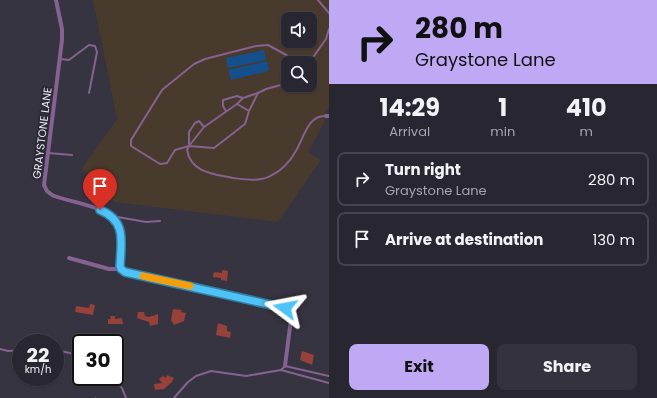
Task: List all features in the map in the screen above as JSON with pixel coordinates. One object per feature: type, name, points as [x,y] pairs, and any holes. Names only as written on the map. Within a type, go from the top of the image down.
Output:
[{"type":"street","name":"GRAYSTONE LANE","points":[[56,0],[62,34],[56,97],[44,185],[47,191],[68,201],[100,210],[112,216]]},
{"type":"street","points":[[112,216],[118,224],[121,233],[121,269]]},
{"type":"street","points":[[70,258],[109,269],[121,269],[125,272],[285,308],[289,312],[291,319],[285,366]]},
{"type":"lane","points":[[318,0],[329,13]]},
{"type":"lane","points":[[314,56],[326,39],[329,29]]},
{"type":"lane","points":[[59,59],[69,60],[88,45],[95,46],[97,52],[89,93]]},
{"type":"lane","points":[[258,93],[249,111],[245,124],[214,148],[189,146],[179,147],[175,150],[167,164],[160,164],[133,149],[130,142],[162,90],[194,64],[205,59],[256,46],[268,45],[288,56]]},
{"type":"lane","points":[[189,146],[204,127],[237,104],[243,98],[281,85]]},
{"type":"lane","points":[[226,111],[223,106],[223,100],[237,96],[243,98]]},
{"type":"lane","points":[[237,104],[249,111]]},
{"type":"lane","points":[[204,127],[199,121],[194,123],[189,132],[189,146],[187,150],[188,157],[195,166],[206,173],[238,179],[262,180],[279,170],[295,153],[311,122],[316,118],[327,116]]},
{"type":"lane","points":[[48,154],[72,156]]},
{"type":"lane","points":[[112,216],[146,222],[160,221]]},
{"type":"lane","points":[[0,348],[12,351]]},
{"type":"lane","points":[[280,370],[285,366],[329,376]]},
{"type":"lane","points":[[174,398],[188,382],[196,376],[211,371],[246,376],[280,370],[329,383]]},
{"type":"lane","points":[[120,386],[126,398]]},
{"type":"shaded area","points":[[93,0],[329,0],[329,108],[324,112],[326,114],[325,121],[308,152],[321,160],[278,222],[114,202],[82,168],[117,119]]},
{"type":"water","points":[[264,50],[266,60],[228,68],[226,58]]},
{"type":"water","points":[[267,61],[269,71],[231,80],[228,70]]},
{"type":"building","points":[[222,270],[228,271],[227,281],[221,280],[221,278],[213,277],[214,272],[222,273]]},
{"type":"building","points":[[90,304],[95,305],[93,315],[75,312],[76,306],[89,308]]},
{"type":"building","points":[[173,309],[182,310],[181,312],[186,313],[184,321],[174,325],[171,320]]},
{"type":"building","points":[[138,312],[144,312],[145,316],[149,317],[158,314],[158,324],[150,326],[149,322],[137,318]]},
{"type":"building","points":[[110,316],[115,316],[115,319],[122,318],[123,324],[108,324],[108,319],[111,319]]},
{"type":"building","points":[[218,323],[227,326],[227,331],[231,332],[230,338],[216,335]]},
{"type":"building","points":[[302,351],[314,355],[312,365],[300,360]]},
{"type":"building","points":[[167,375],[174,378],[172,382],[164,389],[155,390],[154,384],[162,383],[159,379],[163,376],[166,378]]},
{"type":"slow traffic","points":[[143,276],[190,286]]},
{"type":"route","points":[[100,210],[112,216],[120,228],[120,266],[125,272],[285,308]]}]
